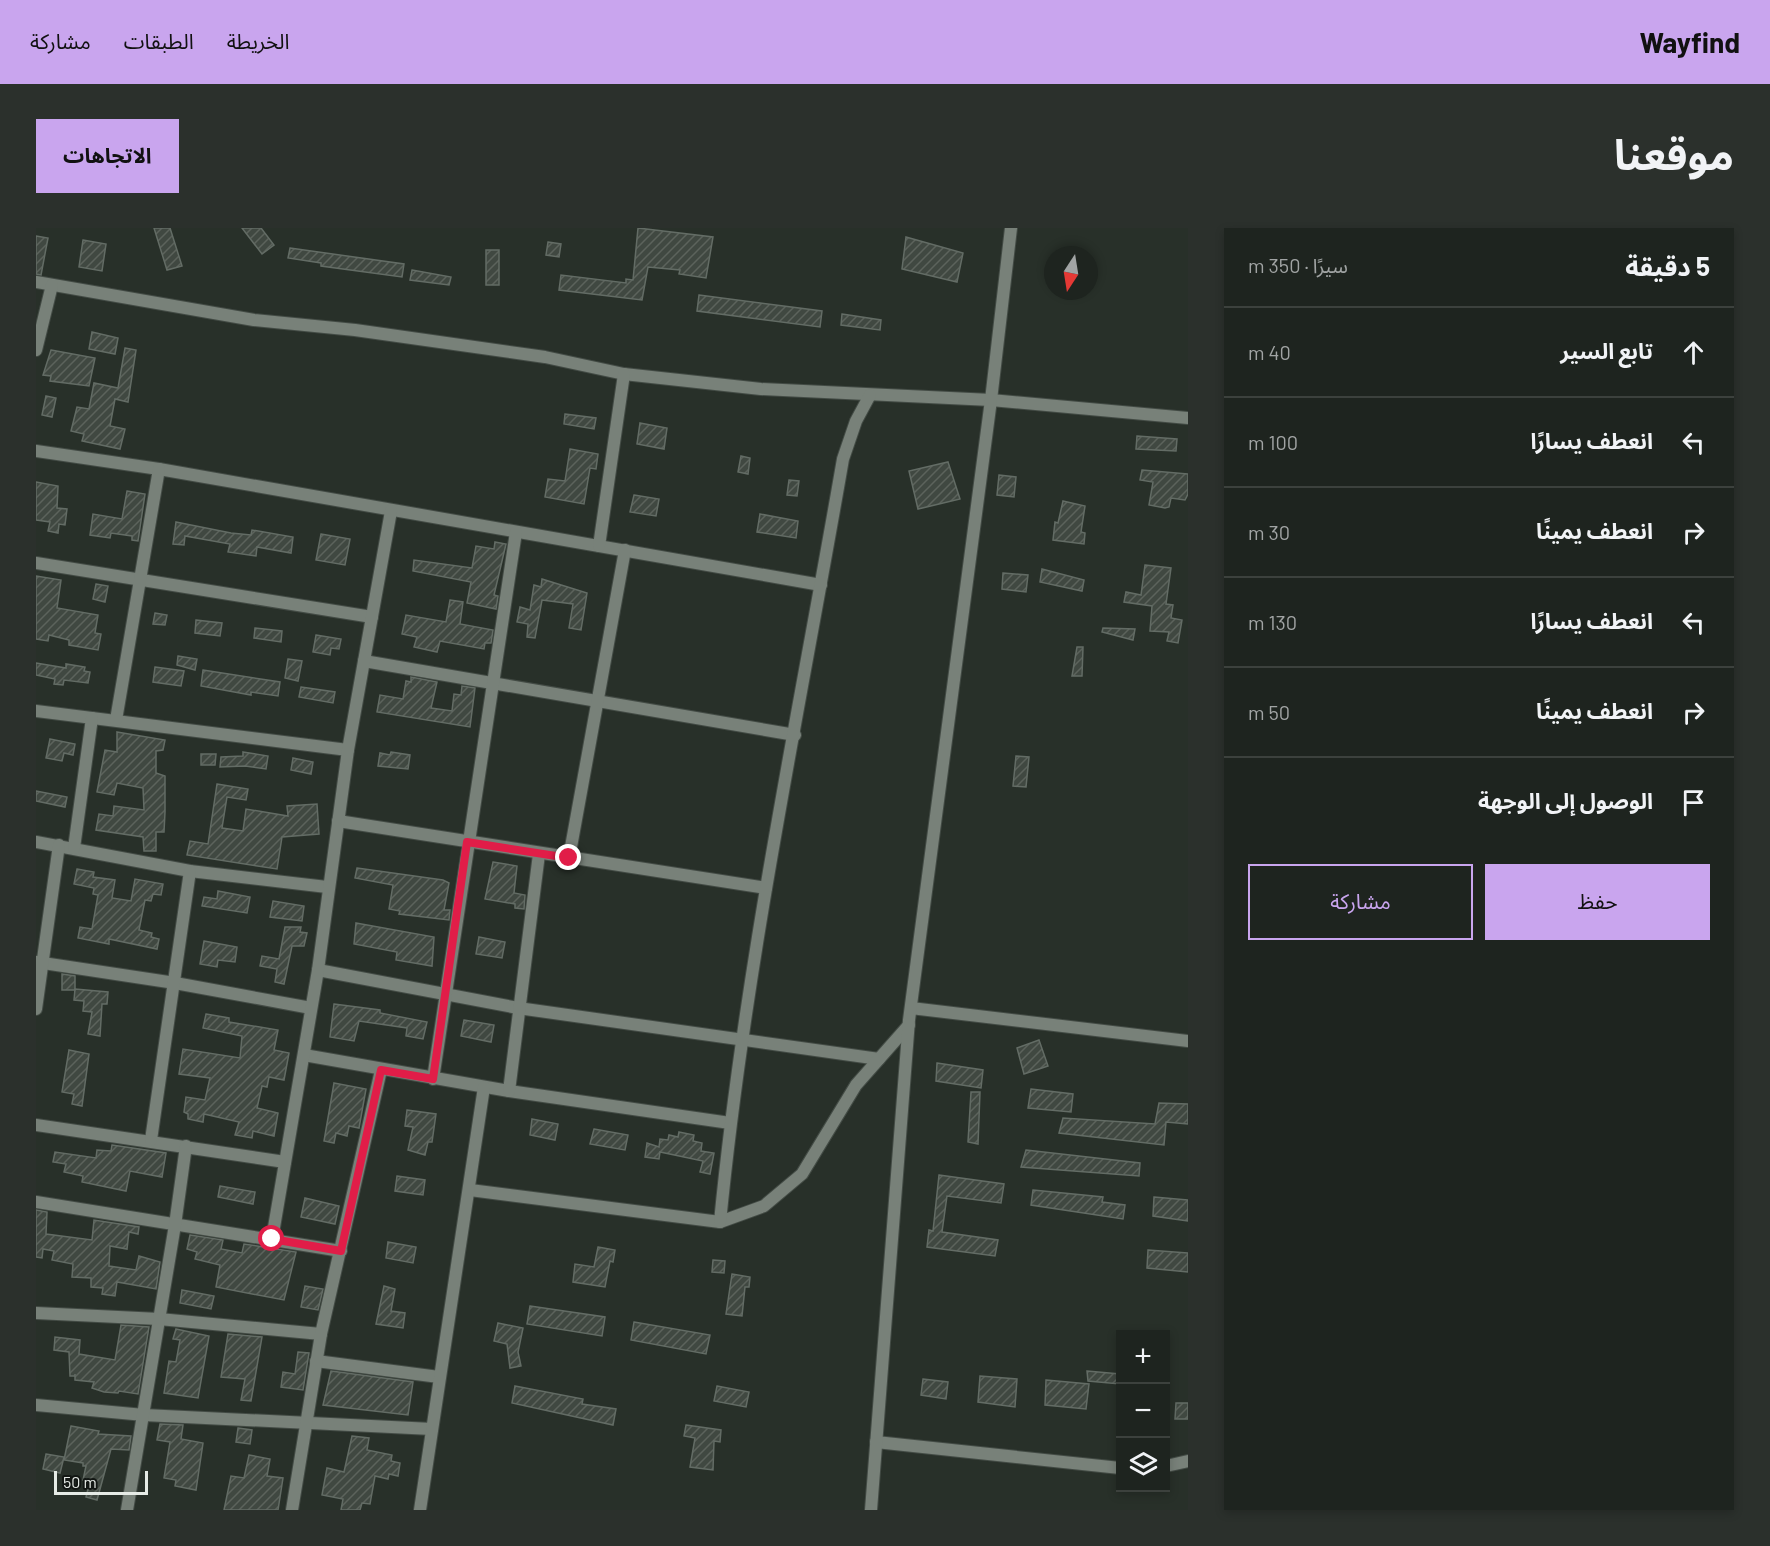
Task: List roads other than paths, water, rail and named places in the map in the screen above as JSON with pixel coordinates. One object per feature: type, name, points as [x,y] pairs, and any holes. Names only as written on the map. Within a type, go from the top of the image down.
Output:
[{"type":"street","points":[[871,1510],[909,1025],[991,400],[1011,228]]},
{"type":"street","points":[[36,282],[254,320],[355,330],[545,357],[624,374],[761,389],[991,400],[1188,418]]},
{"type":"street","points":[[36,350],[52,285]]},
{"type":"street","points":[[599,546],[624,374]]},
{"type":"street","points":[[720,1222],[730,1123],[766,888],[843,459],[856,421],[870,394]]},
{"type":"street","points":[[36,451],[159,469],[821,585]]},
{"type":"street","points":[[116,720],[159,469]]},
{"type":"street","points":[[272,1239],[318,970],[327,887],[348,750],[392,511]]},
{"type":"street","points":[[433,1079],[467,842],[516,532]]},
{"type":"street","points":[[569,858],[625,550]]},
{"type":"street","points":[[36,563],[372,617]]},
{"type":"street","points":[[364,662],[795,735]]},
{"type":"street","points":[[36,711],[348,750]]},
{"type":"street","points":[[74,848],[92,718]]},
{"type":"street","points":[[338,821],[766,888]]},
{"type":"street","points":[[36,842],[190,871],[327,887]]},
{"type":"street","points":[[36,1009],[39,962],[59,845]]},
{"type":"street","points":[[509,1091],[539,854]]},
{"type":"street","points":[[151,1140],[190,871]]},
{"type":"street","points":[[39,962],[175,982],[311,1008]]},
{"type":"street","points":[[318,970],[444,996],[518,1008],[879,1059]]},
{"type":"street","points":[[911,1008],[1188,1041]]},
{"type":"street","points":[[470,1190],[720,1222],[764,1206],[802,1174],[843,1104],[909,1025]]},
{"type":"street","points":[[304,1055],[433,1079],[730,1123]]},
{"type":"street","points":[[292,1510],[321,1334],[381,1070]]},
{"type":"street","points":[[420,1510],[484,1087]]},
{"type":"street","points":[[36,1125],[151,1140],[285,1162]]},
{"type":"street","points":[[127,1510],[186,1146]]},
{"type":"street","points":[[36,1202],[341,1251]]},
{"type":"street","points":[[36,1313],[159,1319],[321,1334]]},
{"type":"street","points":[[316,1361],[439,1377]]},
{"type":"street","points":[[36,1406],[432,1429]]},
{"type":"street","points":[[876,1442],[1116,1468]]},
{"type":"street","points":[[1170,1465],[1188,1461]]}]
